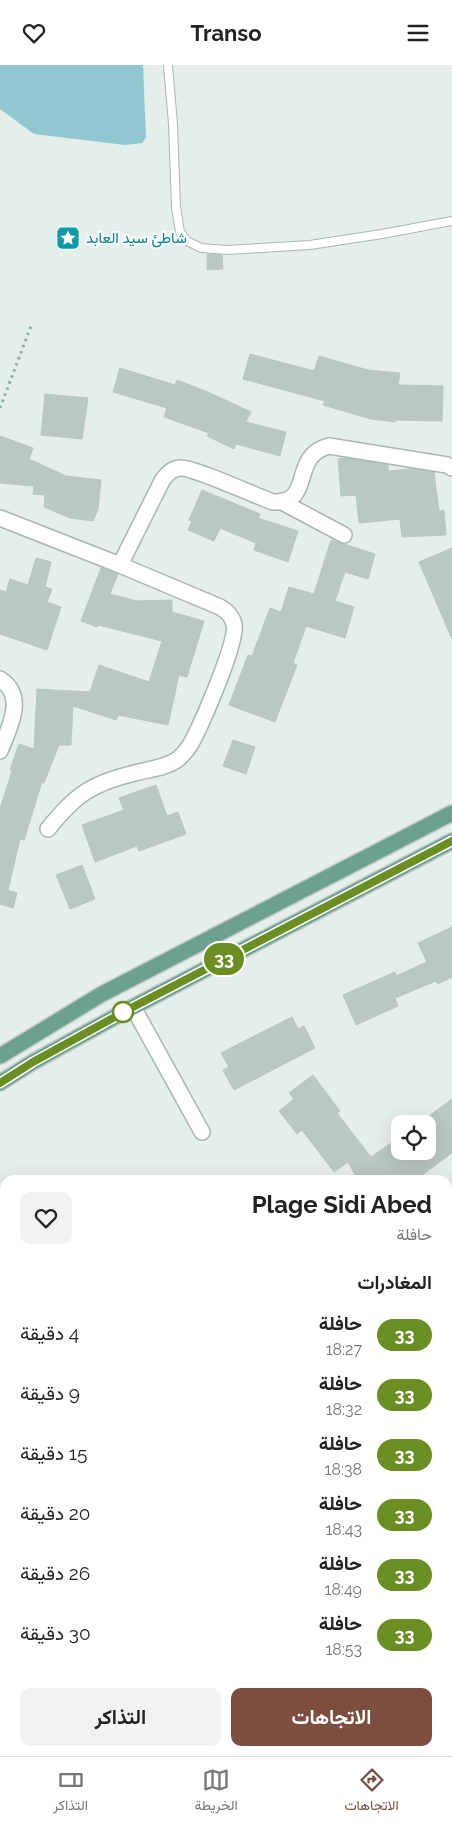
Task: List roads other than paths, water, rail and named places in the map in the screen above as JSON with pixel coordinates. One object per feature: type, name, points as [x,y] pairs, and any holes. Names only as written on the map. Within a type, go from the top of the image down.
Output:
[{"type":"main road","points":[[0,1056],[102,994],[452,813]]},
{"type":"main road","points":[[0,1083],[33,1062],[133,1007],[452,841]]},
{"type":"street","points":[[120,565],[162,481],[170,471],[181,467],[273,503],[284,503],[292,499],[297,492],[311,456],[318,449],[329,446],[447,465],[452,468]]},
{"type":"street","points":[[284,503],[344,535]]},
{"type":"street","points":[[0,518],[120,565],[227,611],[234,624],[234,639],[194,739],[182,755],[170,764],[110,780],[88,790],[66,808],[48,829]]},
{"type":"street","points":[[0,679],[7,683],[13,693],[15,703],[13,718],[0,751]]},
{"type":"street","points":[[133,1007],[202,1132]]},
{"type":"lane","points":[[168,65],[173,124],[176,207],[180,232],[187,241],[201,248],[227,250],[310,245],[452,221]]},
{"type":"water","points":[[0,65],[143,65],[146,138],[142,143],[125,145],[34,134],[0,109]]},
{"type":"place","name":"شاطئ سيد العابد","points":[[68,238]]}]
